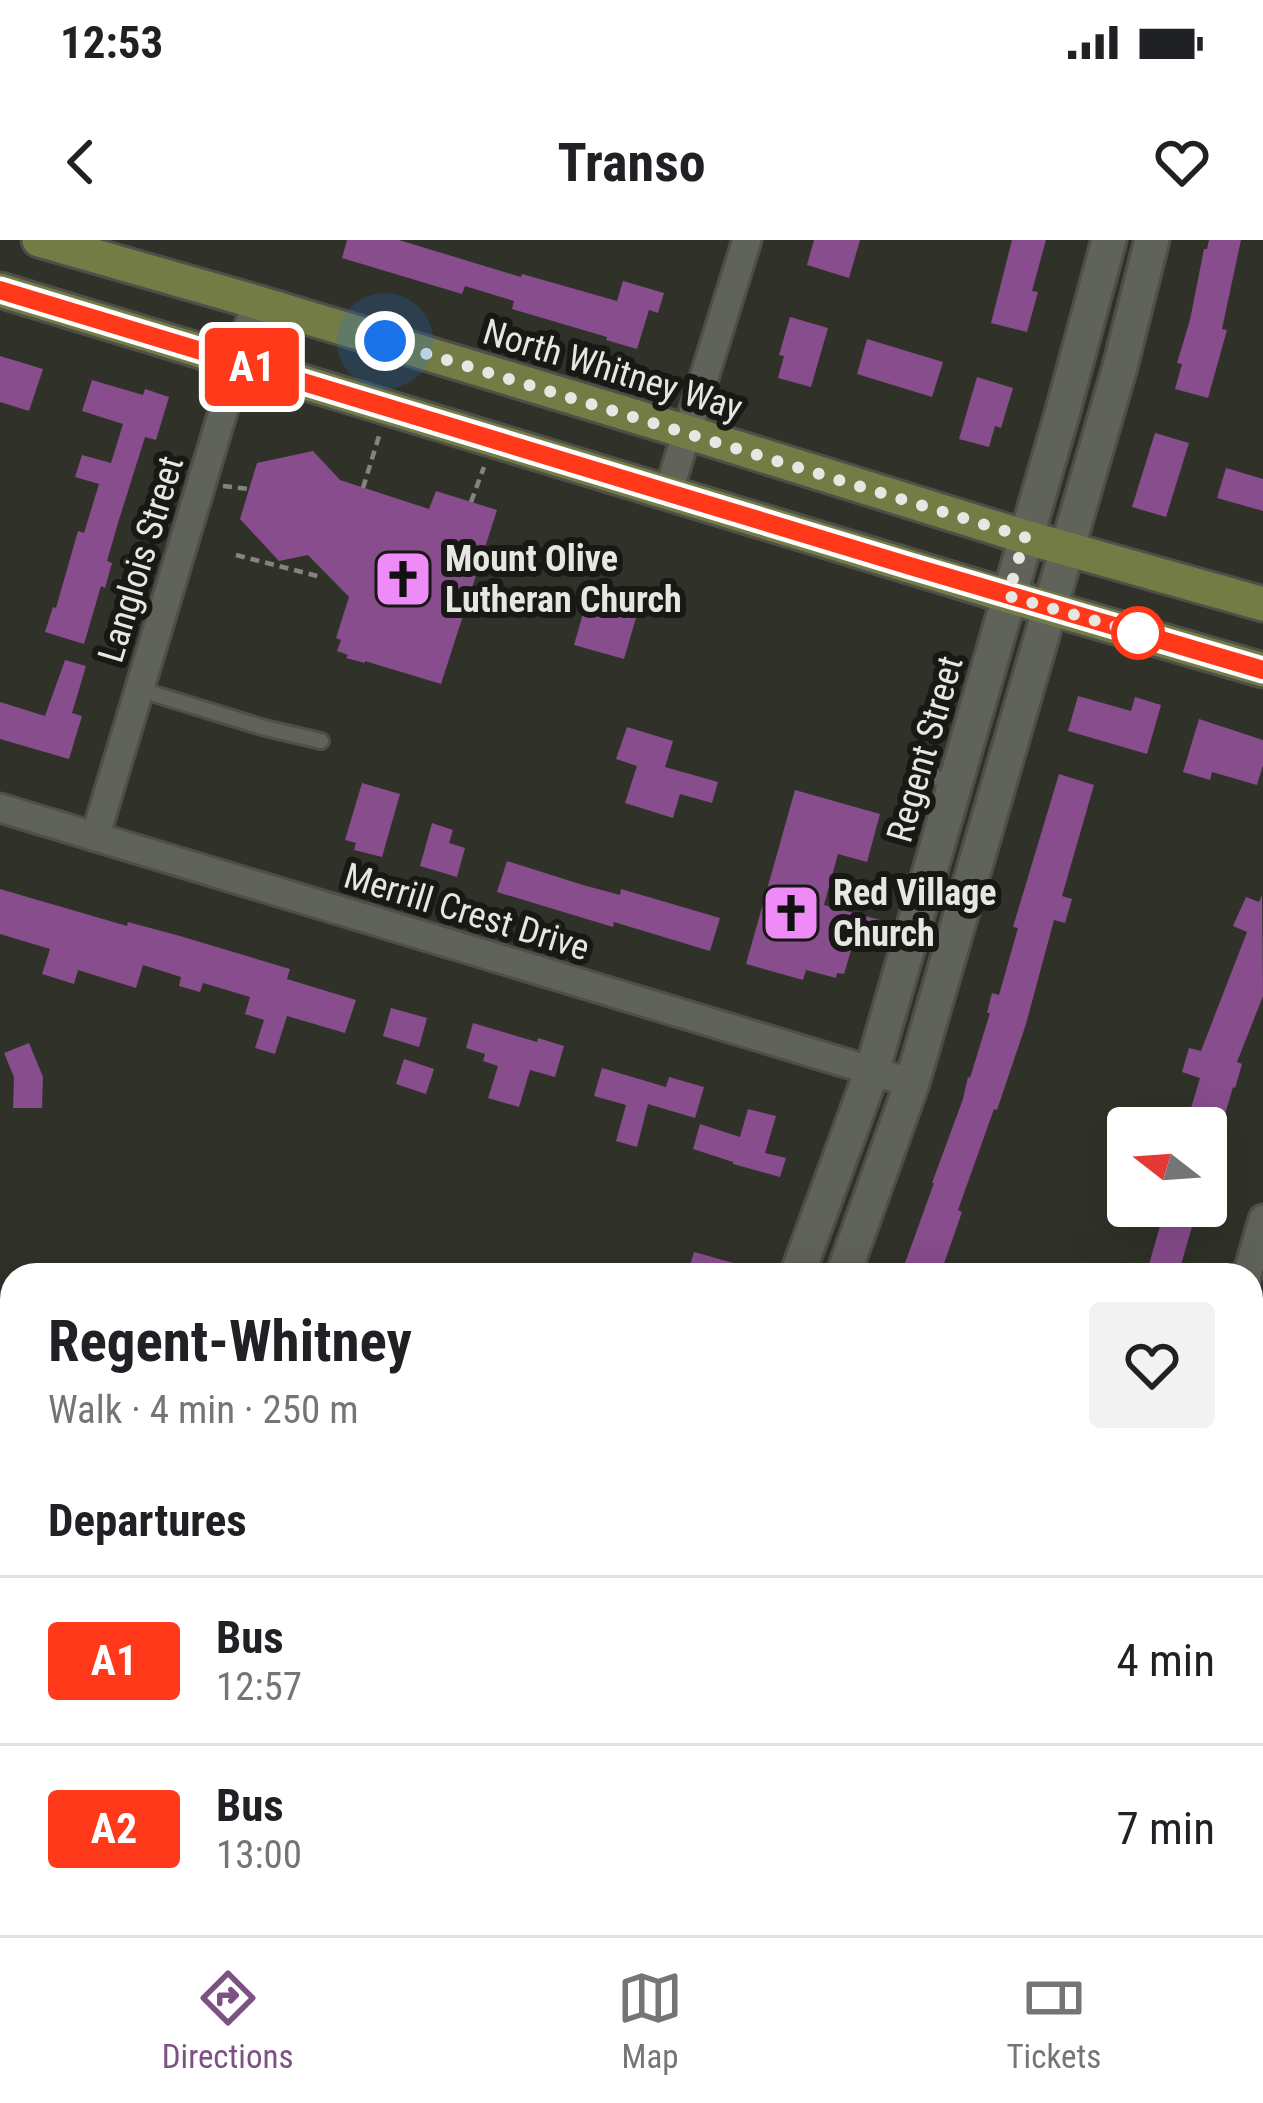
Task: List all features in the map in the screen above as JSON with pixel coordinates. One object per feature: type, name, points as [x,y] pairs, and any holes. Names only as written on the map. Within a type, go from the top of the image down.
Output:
[{"type":"main road","name":"North Whitney Way","points":[[39,240],[1025,537],[1263,604]]},
{"type":"main road","points":[[0,290],[1263,670]]},
{"type":"street","points":[[668,493],[748,240]]},
{"type":"street","name":"Regent Street","points":[[801,1263],[872,1071],[1109,240]]},
{"type":"street","points":[[847,1263],[913,1082],[1120,368],[1152,240]]},
{"type":"street","name":"Langlois Street","points":[[95,837],[256,302]]},
{"type":"street","name":"Merrill Crest Drive","points":[[0,808],[707,1010],[913,1082]]},
{"type":"street","points":[[1250,1263],[1263,1219]]},
{"type":"lane","points":[[138,689],[321,741]]},
{"type":"lane","points":[[918,772],[955,783]]},
{"type":"path","points":[[364,488],[389,408]]},
{"type":"path","points":[[471,502],[484,467]]},
{"type":"path","points":[[218,485],[249,489]]},
{"type":"path","points":[[236,555],[321,578]]},
{"type":"building","points":[[347,240],[399,240],[617,301],[623,281],[664,293],[658,313],[649,310],[637,349],[512,309],[514,301],[465,286],[462,294],[342,258]]},
{"type":"building","points":[[814,240],[860,240],[849,278],[807,265]]},
{"type":"building","points":[[1012,240],[1046,240],[1027,332],[991,323]]},
{"type":"building","points":[[1209,240],[1241,240],[1222,329],[1227,330],[1208,398],[1175,389],[1182,364],[1177,363]]},
{"type":"building","points":[[790,317],[828,328],[811,387],[778,378]]},
{"type":"building","points":[[867,339],[943,362],[932,397],[857,374]]},
{"type":"building","points":[[0,356],[43,369],[29,411],[0,402]]},
{"type":"building","points":[[977,377],[1013,388],[1001,428],[995,426],[989,447],[959,439]]},
{"type":"building","points":[[92,380],[143,395],[145,389],[169,397],[156,440],[145,437],[107,561],[112,563],[105,588],[101,586],[84,644],[45,632],[78,531],[84,533],[99,484],[75,477],[82,455],[111,463],[123,424],[82,411]]},
{"type":"building","points":[[1155,433],[1189,443],[1166,517],[1132,507]]},
{"type":"building","name":"Mount Olive Lutheran Church","points":[[313,451],[340,480],[429,509],[436,491],[497,510],[441,684],[346,658],[337,651],[341,640],[336,638],[349,597],[308,555],[279,561],[240,519],[257,463]]},
{"type":"building","points":[[1226,468],[1263,479],[1263,511],[1217,498]]},
{"type":"building","points":[[588,596],[638,611],[624,659],[574,645]]},
{"type":"building","points":[[65,660],[86,666],[72,713],[82,716],[69,759],[0,739],[0,702],[45,716]]},
{"type":"building","points":[[1078,696],[1131,711],[1135,697],[1161,705],[1147,754],[1068,731]]},
{"type":"building","points":[[1199,719],[1263,740],[1257,785],[1212,772],[1210,780],[1183,772]]},
{"type":"building","points":[[627,727],[673,741],[665,767],[718,782],[712,803],[680,794],[673,818],[625,803],[637,766],[616,759]]},
{"type":"building","points":[[1059,774],[1094,785],[1062,896],[1072,899],[1065,923],[1054,920],[1026,1024],[958,1210],[962,1212],[944,1263],[905,1263],[970,1078],[992,993],[999,995],[1018,928],[1013,927]]},
{"type":"building","points":[[362,783],[400,794],[382,857],[354,850],[356,843],[345,840]]},
{"type":"building","name":"Red Village Church","points":[[795,790],[880,814],[867,862],[838,854],[824,905],[880,920],[874,942],[855,937],[844,974],[837,973],[836,978],[806,970],[803,980],[746,964]]},
{"type":"building","points":[[432,823],[453,830],[449,843],[465,848],[457,877],[420,866]]},
{"type":"building","points":[[507,861],[620,895],[621,889],[720,918],[710,951],[497,892]]},
{"type":"building","points":[[0,889],[290,969],[287,979],[356,1000],[345,1033],[287,1016],[275,1054],[255,1048],[264,1020],[245,1014],[250,997],[203,983],[200,992],[179,986],[181,977],[143,965],[136,988],[78,970],[74,984],[42,974],[50,949],[0,934]]},
{"type":"building","points":[[1262,895],[1263,996],[1237,1062],[1242,1064],[1235,1088],[1227,1108],[1191,1107],[1200,1078],[1182,1072],[1189,1048],[1201,1051],[1247,932],[1233,926],[1246,897],[1259,902]]},
{"type":"building","points":[[391,1008],[427,1018],[419,1047],[383,1036]]},
{"type":"building","points":[[473,1023],[564,1046],[555,1077],[530,1070],[519,1107],[488,1098],[498,1066],[483,1061],[485,1054],[466,1048]]},
{"type":"building","points":[[29,1043],[43,1077],[42,1108],[13,1108],[14,1077],[4,1053]]},
{"type":"building","points":[[404,1059],[434,1069],[426,1094],[396,1084]]},
{"type":"building","points":[[602,1068],[666,1087],[669,1077],[704,1087],[695,1118],[648,1104],[637,1147],[616,1141],[626,1105],[594,1096]]},
{"type":"building","points":[[748,1109],[776,1116],[765,1153],[786,1158],[780,1177],[693,1149],[700,1124],[740,1137]]},
{"type":"building","points":[[1160,1227],[1192,1227],[1181,1263],[1149,1263]]},
{"type":"building","points":[[694,1252],[733,1263],[691,1263]]},
{"type":"bus line","name":"A1","points":[[0,290],[1263,670]]},
{"type":"place","name":"Mount Olive Lutheran Church","points":[[403,579]]},
{"type":"place","name":"Red Village Church","points":[[791,913]]},
{"type":"route","points":[[385,341],[1025,537],[1008,596],[1146,635],[1138,633]]}]
